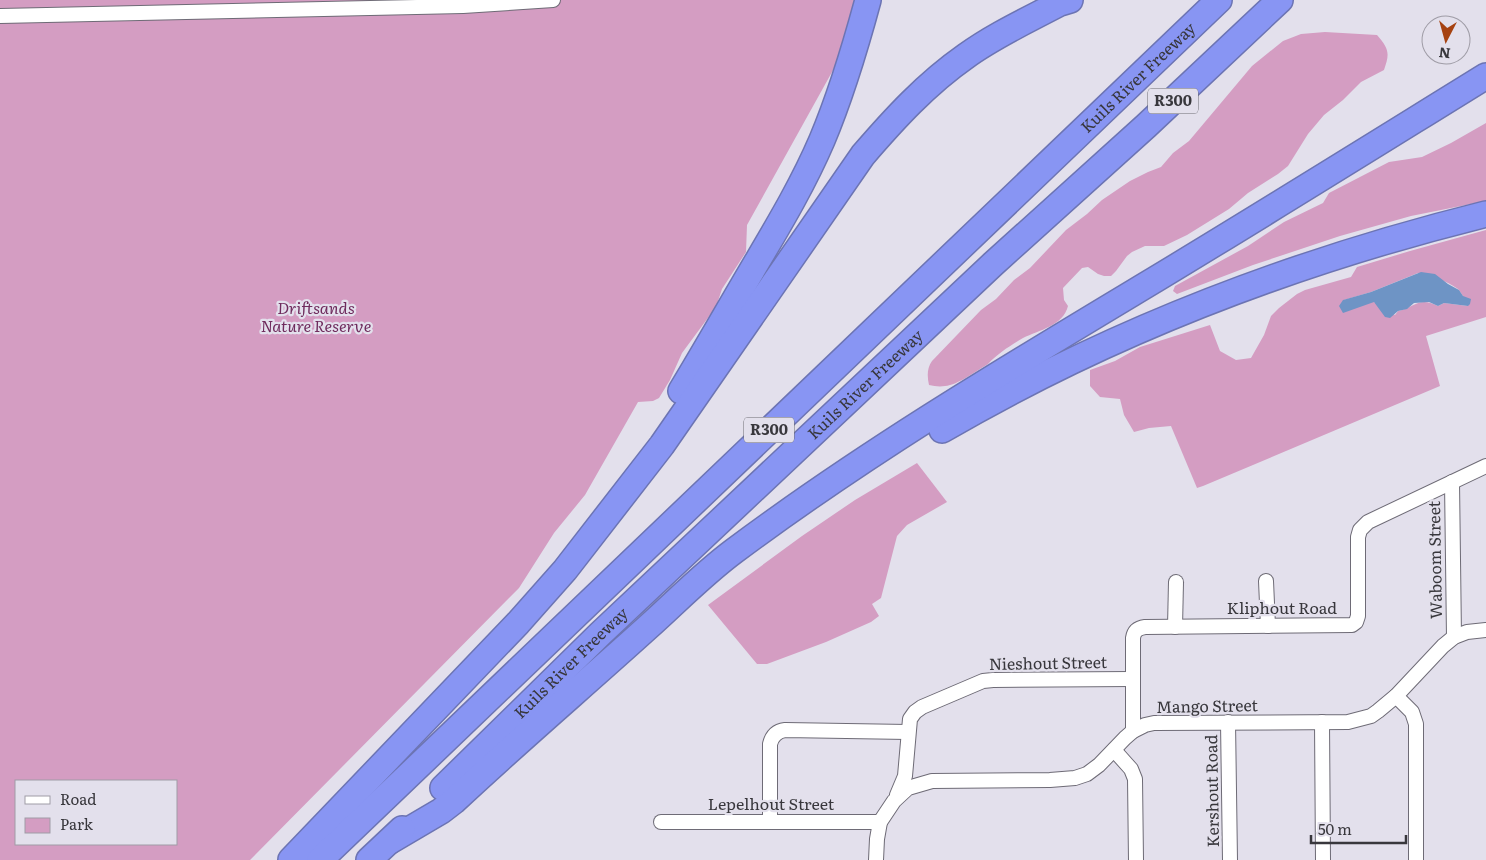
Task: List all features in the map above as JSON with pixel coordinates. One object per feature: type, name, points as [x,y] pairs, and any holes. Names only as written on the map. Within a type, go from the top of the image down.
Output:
[{"type":"highway","points":[[614,505],[804,179],[837,104],[868,0]]},
{"type":"highway","points":[[291,860],[518,623],[565,570],[662,445],[863,155],[894,119],[920,93],[965,56],[1002,33],[1070,0]]},
{"type":"highway","name":"Kuils River Freeway","points":[[320,860],[1219,0]]},
{"type":"highway","name":"Kuils River Freeway","points":[[369,860],[600,634],[994,264],[1146,126],[1280,0]]},
{"type":"highway","points":[[390,841],[441,812],[696,582],[731,553],[799,504],[882,448],[1047,345],[1486,76]]},
{"type":"highway","points":[[647,628],[752,550],[825,501],[976,410],[1034,380],[1108,344],[1249,287],[1321,261],[1486,214]]},
{"type":"street","points":[[0,16],[236,6],[463,6],[553,0]]},
{"type":"street","name":"Kliphout Road","points":[[1133,731],[1133,638],[1135,632],[1141,627],[1352,625],[1356,622],[1358,616],[1358,537],[1362,527],[1368,522],[1486,466]]},
{"type":"street","name":"Waboom Street","points":[[1452,482],[1454,637]]},
{"type":"street","points":[[1266,581],[1268,626]]},
{"type":"street","points":[[1175,626],[1176,582]]},
{"type":"street","name":"Mango Street","points":[[876,860],[880,822],[894,801],[908,788],[932,781],[1075,778],[1087,774],[1099,765],[1133,731],[1154,723],[1348,722],[1371,716],[1396,696],[1454,637],[1468,632],[1486,630]]},
{"type":"street","name":"Nieshout Street","points":[[894,801],[905,776],[910,719],[912,714],[918,709],[983,681],[1004,679],[1132,679]]},
{"type":"street","points":[[1396,696],[1412,712],[1416,724],[1416,860]]},
{"type":"street","name":"Kershout Road","points":[[1228,722],[1230,860]]},
{"type":"street","points":[[1322,722],[1323,860]]},
{"type":"street","points":[[770,822],[770,744],[772,738],[778,732],[785,730],[908,732]]},
{"type":"street","points":[[1114,750],[1131,769],[1135,779],[1136,860]]},
{"type":"street","name":"Lepelhout Street","points":[[661,822],[880,822]]},
{"type":"green space","name":"Driftsands Nature Reserve","points":[[0,0],[872,0],[747,225],[746,252],[722,289],[716,307],[682,353],[670,380],[659,398],[653,401],[638,402],[585,495],[554,533],[519,588],[250,860],[0,860]]},
{"type":"green space","points":[[1325,32],[1377,35],[1387,51],[1386,64],[1384,70],[1361,82],[1324,115],[1308,134],[1288,166],[1248,193],[1229,209],[1187,235],[1164,246],[1145,246],[1132,252],[1111,276],[1098,274],[1088,267],[1082,268],[1063,288],[1064,300],[1068,306],[1065,313],[1056,323],[1018,341],[988,364],[961,380],[945,386],[929,385],[928,372],[932,361],[981,310],[1030,268],[1066,230],[1102,200],[1130,181],[1161,167],[1173,153],[1189,141],[1252,66],[1283,41],[1301,34]]},
{"type":"green space","points":[[1486,123],[1486,201],[1411,216],[1340,236],[1253,265],[1177,294],[1173,291],[1175,286],[1248,246],[1284,222],[1323,203],[1329,193],[1389,162],[1422,157]]},
{"type":"green space","points":[[1486,230],[1486,317],[1426,336],[1440,386],[1203,486],[1197,488],[1171,426],[1149,428],[1134,432],[1124,415],[1120,399],[1100,397],[1090,386],[1090,370],[1115,361],[1140,347],[1210,325],[1220,351],[1236,360],[1251,358],[1264,335],[1271,316],[1297,294],[1351,277],[1357,267]],"holes":[[[1418,273],[1444,281],[1458,289],[1468,306],[1444,303],[1438,306],[1432,303],[1421,302],[1398,311],[1395,315],[1374,302],[1344,300],[1371,292]]]},
{"type":"green space","points":[[917,463],[947,502],[907,525],[897,536],[881,598],[872,604],[879,616],[871,622],[826,642],[767,664],[757,664],[708,605],[802,536],[855,500]]},
{"type":"water","points":[[1421,272],[1435,274],[1459,290],[1463,296],[1471,299],[1470,304],[1468,306],[1444,303],[1438,306],[1429,302],[1414,303],[1407,309],[1398,311],[1390,318],[1385,317],[1374,302],[1343,313],[1339,306],[1343,300],[1371,292]]}]
